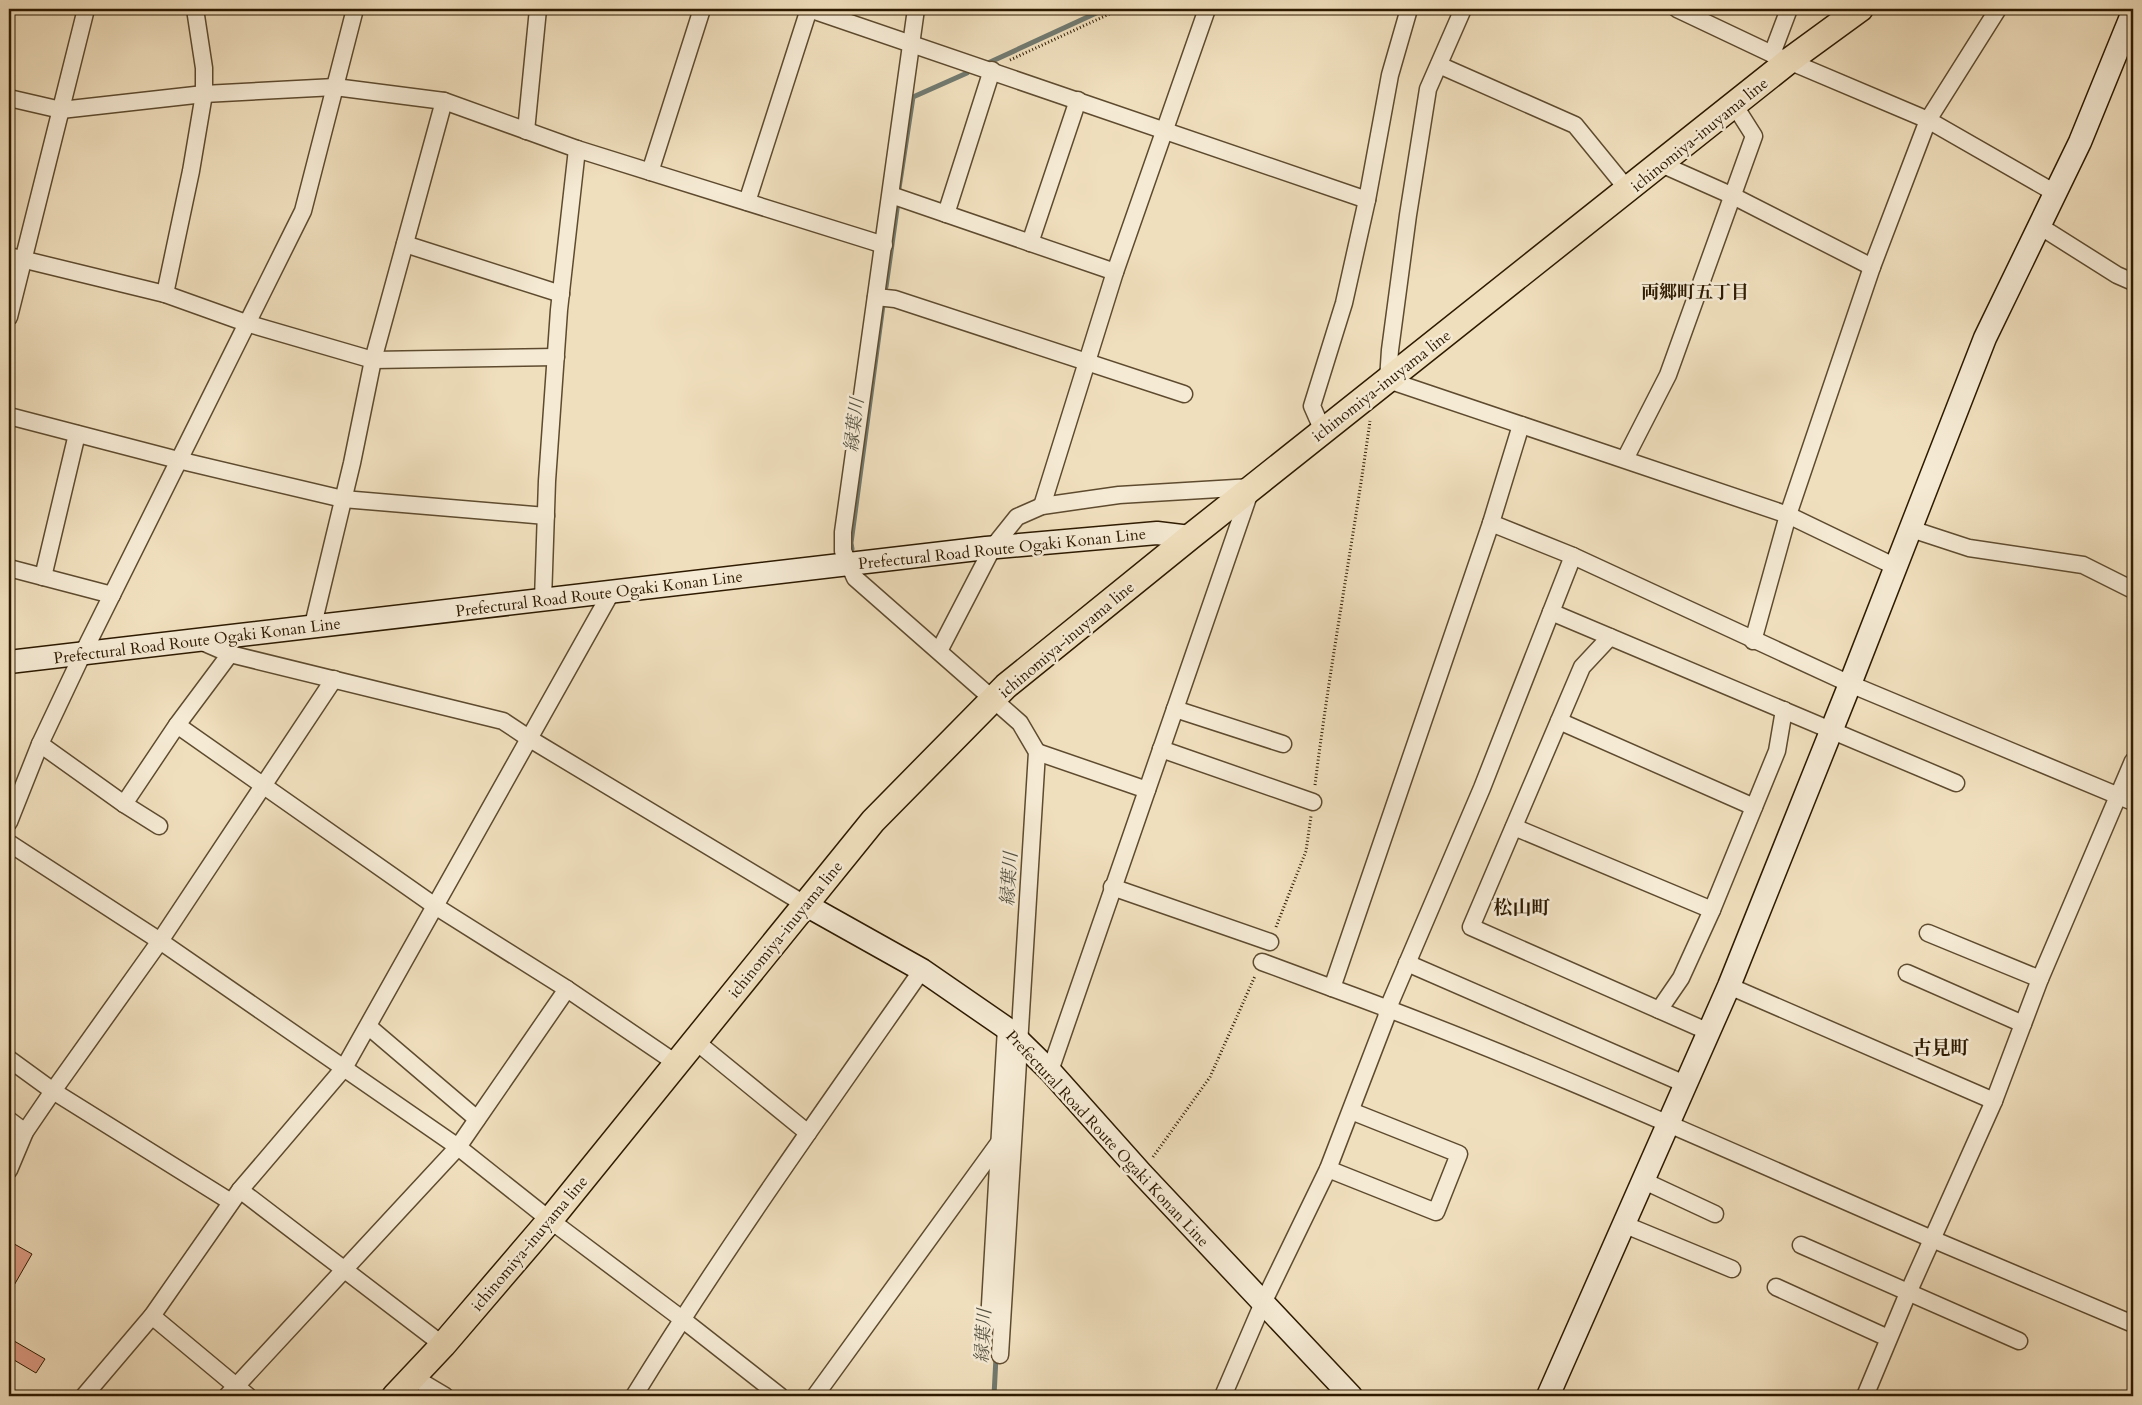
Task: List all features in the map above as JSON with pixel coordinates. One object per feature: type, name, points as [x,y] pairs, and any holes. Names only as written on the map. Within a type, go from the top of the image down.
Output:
[{"type":"main road","name":"ichinomiya-inuyama line","points":[[395,1396],[443,1345],[550,1220],[873,821],[1006,686],[1323,430],[1735,106],[1781,57],[1860,9]]},
{"type":"main road","points":[[1548,1396],[1729,986],[1832,730],[1985,338],[2057,194],[2133,12]]},
{"type":"main road","name":"Prefectural Road Route Ogaki Konan Line","points":[[9,662],[199,641],[312,625],[993,547],[1157,532],[1190,536]]},
{"type":"main road","name":"Prefectural Road Route Ogaki Konan Line","points":[[806,905],[922,970],[1012,1034],[1050,1071],[1142,1174],[1351,1396]]},
{"type":"street","points":[[9,317],[16,258],[61,110],[86,9]]},
{"type":"street","points":[[165,294],[191,171],[204,94],[204,68],[196,9]]},
{"type":"street","points":[[9,822],[40,744],[178,460],[303,211],[354,9]]},
{"type":"street","points":[[526,131],[538,9]]},
{"type":"street","points":[[650,172],[702,9]]},
{"type":"street","points":[[748,202],[809,9],[1367,200]]},
{"type":"street","points":[[916,9],[843,532],[843,551],[855,578],[1020,723],[1037,752],[1012,1034],[999,1262],[1000,1355]]},
{"type":"street","points":[[1042,506],[1115,272],[1207,9]]},
{"type":"street","points":[[1323,430],[1312,406],[1344,302],[1367,200],[1390,75],[1409,9]]},
{"type":"street","points":[[1463,9],[1428,89],[1402,263],[1388,367],[1388,380],[1788,515],[1896,567]]},
{"type":"street","points":[[1677,9],[1781,57],[1928,120],[2057,194]]},
{"type":"street","points":[[1781,57],[1789,9]]},
{"type":"street","points":[[1753,641],[1788,515],[1872,267],[1928,120],[1998,9]]},
{"type":"street","points":[[1439,65],[1575,125],[1628,190]]},
{"type":"street","points":[[946,214],[990,70]]},
{"type":"street","points":[[9,98],[61,110],[204,94],[335,87],[444,101],[577,149],[884,244]]},
{"type":"street","points":[[1030,243],[1078,100]]},
{"type":"street","points":[[312,625],[352,463],[373,360],[444,101]]},
{"type":"street","points":[[1625,459],[1668,375],[1754,136],[1735,106]]},
{"type":"street","points":[[543,600],[556,357],[577,149]]},
{"type":"street","points":[[1661,164],[1733,196],[1872,267]]},
{"type":"street","points":[[891,195],[1115,272]]},
{"type":"street","points":[[2041,227],[2117,275],[2133,282]]},
{"type":"street","points":[[405,244],[561,294]]},
{"type":"street","points":[[16,258],[165,294],[246,323],[373,360],[556,357]]},
{"type":"street","points":[[876,296],[895,298],[1184,394]]},
{"type":"street","points":[[9,416],[178,460],[343,499],[546,516]]},
{"type":"street","points":[[1332,988],[1490,523],[1521,424]]},
{"type":"street","points":[[43,577],[77,434]]},
{"type":"street","points":[[939,652],[993,547],[1017,518],[1042,506],[1118,495],[1253,488],[1112,888],[1050,1071]]},
{"type":"street","points":[[1490,523],[1573,556],[1753,641],[1850,684],[2126,799]]},
{"type":"street","points":[[1911,529],[1969,548],[2083,565],[2133,590]]},
{"type":"street","points":[[1223,1396],[1263,1303],[1328,1168],[1386,1018],[1388,1008],[1482,788],[1573,556]]},
{"type":"street","points":[[9,568],[112,595]]},
{"type":"street","points":[[84,1396],[152,1316],[235,1196],[344,1068],[369,1027],[612,591]]},
{"type":"street","points":[[1551,612],[1956,784]]},
{"type":"street","points":[[1610,637],[1582,667],[1471,927],[1709,1032]]},
{"type":"street","points":[[199,641],[230,654],[504,721],[530,739],[806,905]]},
{"type":"street","points":[[124,804],[177,725],[230,654]]},
{"type":"street","points":[[9,1170],[26,1132],[53,1090],[160,941],[334,679]]},
{"type":"street","points":[[1175,709],[1283,744]]},
{"type":"street","points":[[1659,1010],[1681,978],[1712,910],[1777,751],[1784,710]]},
{"type":"street","points":[[1559,721],[1754,807]]},
{"type":"street","points":[[177,725],[435,906],[567,989],[676,1063]]},
{"type":"street","points":[[40,744],[124,804],[159,826]]},
{"type":"street","points":[[1161,749],[1313,802]]},
{"type":"street","points":[[1037,752],[1147,790]]},
{"type":"street","points":[[1865,1396],[1888,1338],[1994,1101],[2040,980],[2126,799],[2133,761]]},
{"type":"street","points":[[1514,827],[1712,910]]},
{"type":"street","points":[[9,843],[160,941],[458,1146],[550,1220],[682,1319],[780,1396]]},
{"type":"street","points":[[1112,888],[1270,942]]},
{"type":"street","points":[[1928,934],[2040,980]]},
{"type":"street","points":[[1262,962],[1388,1008],[1668,1122],[1932,1239],[2133,1324]]},
{"type":"street","points":[[1407,963],[1685,1084]]},
{"type":"street","points":[[634,1396],[682,1319],[808,1133],[922,970]]},
{"type":"street","points":[[1907,973],[2023,1024]]},
{"type":"street","points":[[1729,986],[1994,1101]]},
{"type":"street","points":[[152,1316],[237,1393],[345,1270],[458,1146],[567,989]]},
{"type":"street","points":[[369,1027],[477,1119]]},
{"type":"street","points":[[694,1040],[808,1133]]},
{"type":"street","points":[[9,1059],[53,1090],[235,1196],[345,1270],[443,1345]]},
{"type":"street","points":[[1328,1168],[1436,1212],[1459,1154],[1351,1111]]},
{"type":"street","points":[[9,1120],[26,1132]]},
{"type":"street","points":[[814,1396],[1005,1150]]},
{"type":"street","points":[[1642,1180],[1715,1214]]},
{"type":"street","points":[[1623,1224],[1732,1269]]},
{"type":"street","points":[[1801,1245],[2018,1341]]},
{"type":"street","points":[[990,1322],[999,1262]]},
{"type":"street","points":[[1776,1286],[1888,1338]]},
{"type":"street","points":[[414,1377],[445,1396]]},
{"type":"path","points":[[990,70],[1120,9]]},
{"type":"building","points":[[9,1241],[32,1254],[9,1294]]},
{"type":"building","points":[[9,1338],[45,1359],[36,1373],[9,1357]]},
{"type":"waterway","name":"縁葉川","points":[[988,63],[1105,9]]},
{"type":"waterway","name":"縁葉川","points":[[899,188],[913,97],[967,73]]},
{"type":"waterway","name":"縁葉川","points":[[886,287],[898,202]]},
{"type":"waterway","name":"縁葉川","points":[[852,549],[851,543],[883,305]]},
{"type":"waterway","name":"縁葉川","points":[[994,1396],[996,1357]]},
{"type":"district","name":"両郷町五丁目","points":[[1695,292]]},
{"type":"district","name":"松山町","points":[[1522,907]]},
{"type":"district","name":"古見町","points":[[1941,1047]]}]
